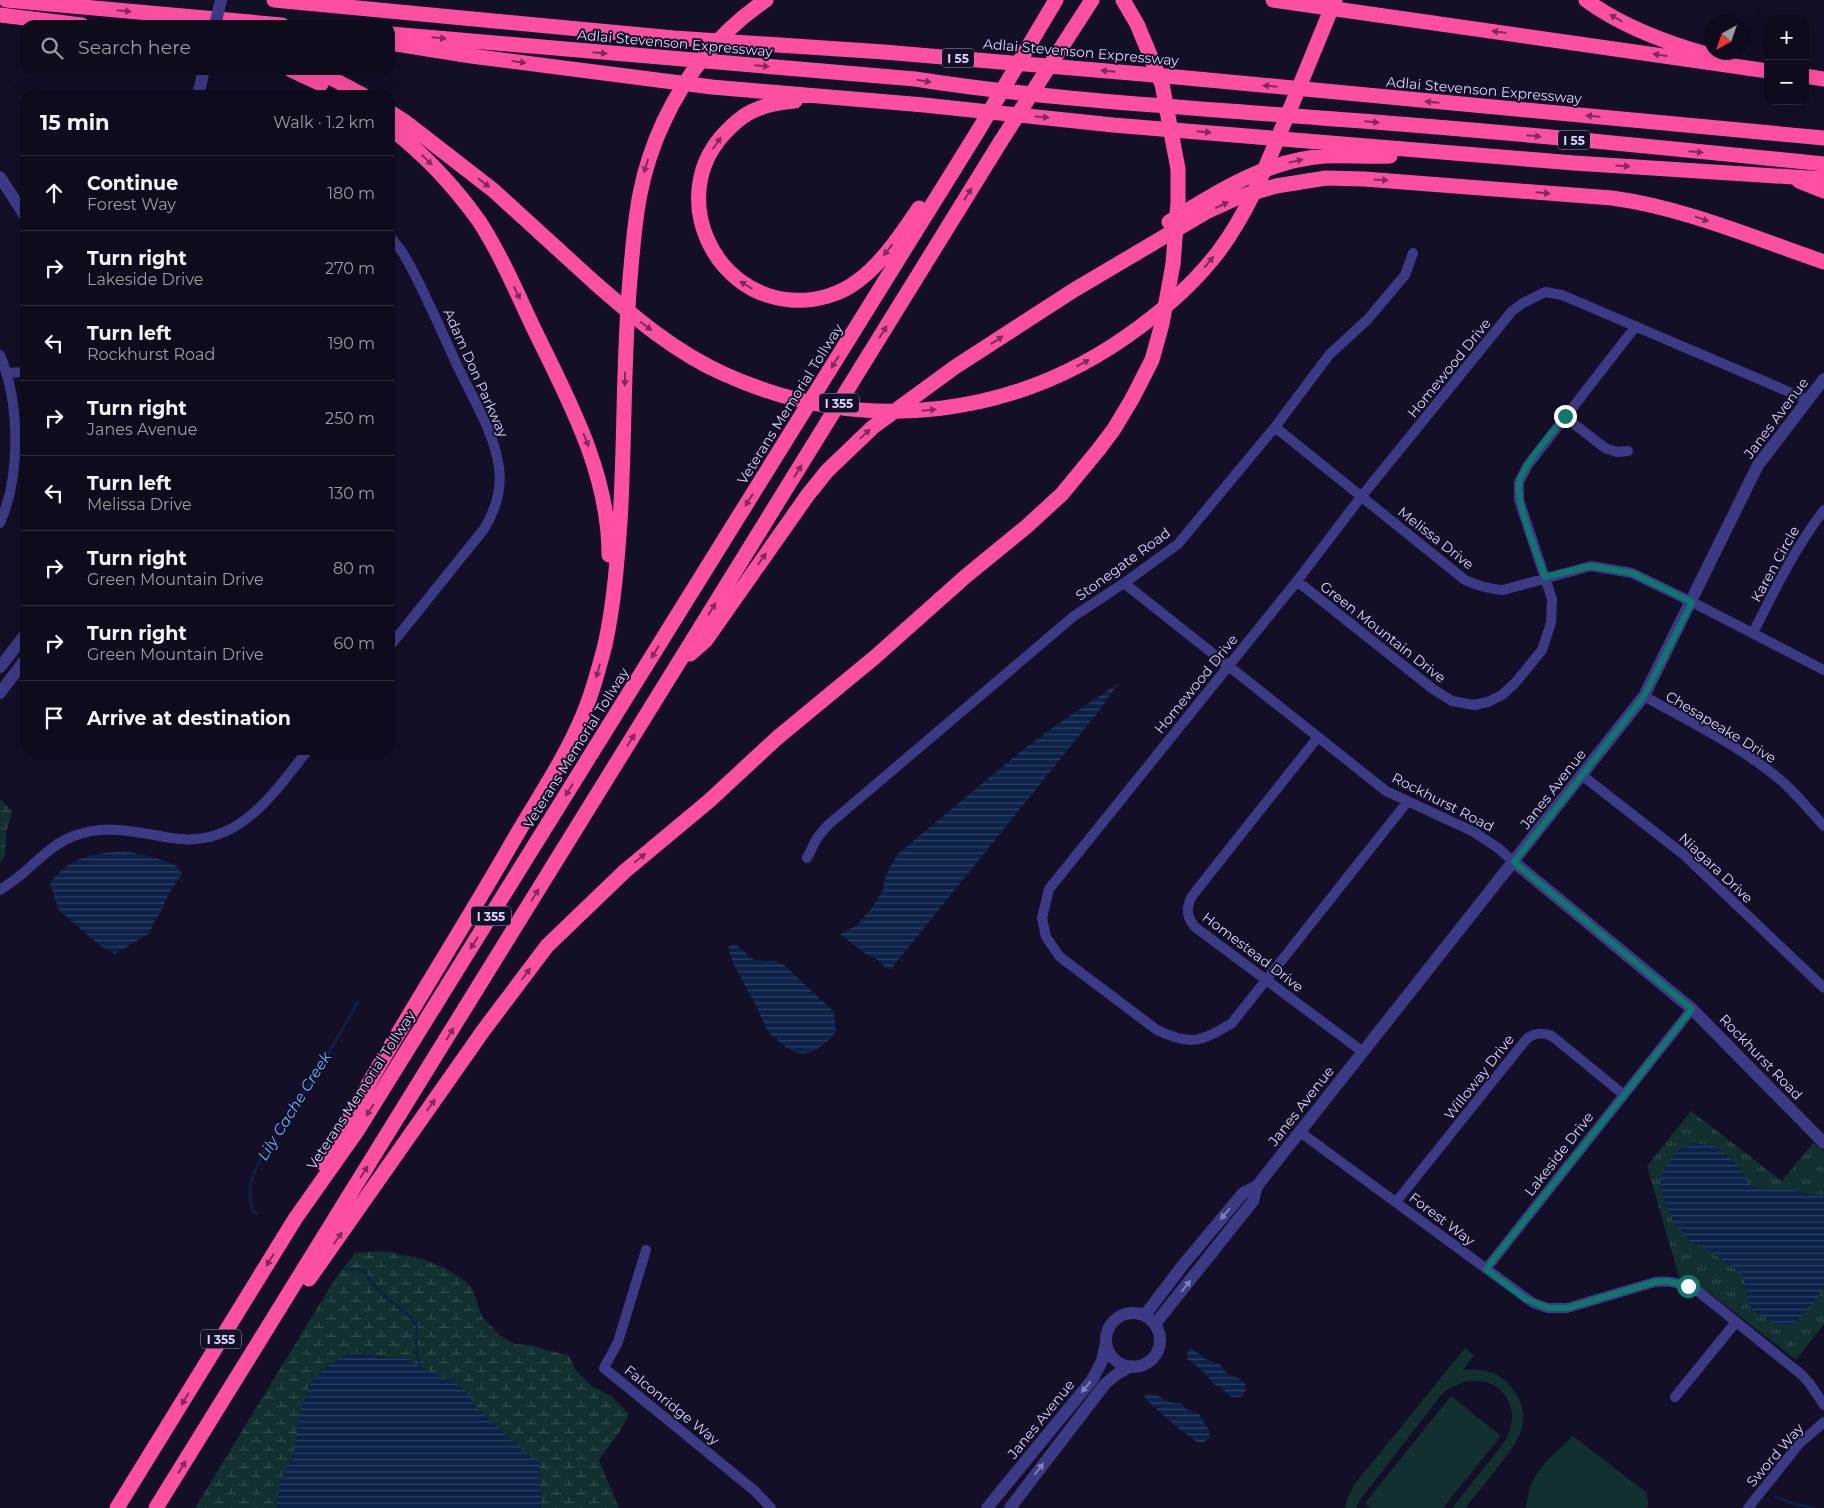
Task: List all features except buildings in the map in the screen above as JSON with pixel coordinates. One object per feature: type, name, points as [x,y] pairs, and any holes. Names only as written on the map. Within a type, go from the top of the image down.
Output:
[{"type":"highway","points":[[6,0],[221,20]]},
{"type":"highway","name":"Adlai Stevenson Expressway","points":[[274,0],[674,38],[884,52],[1824,138]]},
{"type":"highway","points":[[295,1218],[352,1112],[475,907],[564,754],[583,715],[594,686],[609,624],[618,550],[627,320],[634,229],[644,171],[652,145],[687,78],[710,50],[735,25],[766,0]]},
{"type":"highway","name":"Veterans Memorial Tollway","points":[[117,1508],[295,1218],[357,1132],[974,137],[1056,0]]},
{"type":"highway","name":"I 355","points":[[156,1508],[1001,141],[1092,0]]},
{"type":"highway","points":[[228,1392],[483,1031],[547,946],[624,871],[708,801],[777,738],[875,657],[1062,494],[1099,450],[1132,399],[1152,360],[1162,324],[1173,264],[1178,202],[1178,169],[1162,84],[1137,24],[1123,0]]},
{"type":"highway","points":[[1273,0],[1764,70]]},
{"type":"highway","points":[[395,115],[493,190],[595,283],[651,330],[707,366],[758,388],[806,401],[865,410],[915,411],[961,406],[1011,394],[1047,381],[1096,356],[1124,339],[1181,293],[1218,252],[1239,222],[1262,178],[1335,0]]},
{"type":"highway","points":[[1586,0],[1620,21],[1645,33],[1701,53],[1764,70]]},
{"type":"highway","points":[[0,15],[41,20]]},
{"type":"highway","name":"Adlai Stevenson Expressway","points":[[395,34],[570,51],[915,79],[996,90],[1145,105],[1411,125],[1824,164]]},
{"type":"highway","points":[[395,44],[471,56],[712,87],[924,105],[1113,125],[1574,163],[1824,179]]},
{"type":"highway","points":[[301,75],[332,90]]},
{"type":"highway","points":[[324,75],[354,90]]},
{"type":"highway","points":[[1809,77],[1824,79]]},
{"type":"highway","points":[[924,105],[904,107],[794,101],[775,103],[754,110],[738,120],[718,141],[710,153],[701,179],[699,192],[703,229],[708,242],[723,266],[731,274],[756,291],[780,299],[811,300],[834,294],[846,288],[858,281],[886,254],[950,164],[974,137]]},
{"type":"highway","points":[[1642,120],[1824,132]]},
{"type":"highway","points":[[395,132],[432,165],[464,201],[479,222],[498,254],[579,424],[598,479],[608,529],[609,624]]},
{"type":"highway","points":[[1074,290],[1157,230],[1213,194],[1257,173],[1295,161],[1325,156],[1469,154]]},
{"type":"highway","points":[[1784,175],[1824,191]]},
{"type":"highway","points":[[677,665],[706,640],[807,496],[845,452],[872,427],[955,367],[1074,290],[1206,212],[1240,197],[1276,186],[1326,178],[1364,179],[1638,202],[1694,216],[1824,262]]},
{"type":"street","points":[[216,20],[221,0]]},
{"type":"street","points":[[199,90],[203,75]]},
{"type":"street","points":[[0,176],[20,208]]},
{"type":"street","name":"Adam Don Parkway","points":[[395,243],[404,253],[492,439],[499,469],[499,486],[493,512],[484,529],[395,640]]},
{"type":"street","name":"Stonegate Road","points":[[807,858],[828,825],[1074,616],[1178,544],[1275,427],[1329,354],[1368,320],[1405,275],[1413,253]]},
{"type":"street","name":"Homewood Drive","points":[[1408,801],[1232,1023],[1209,1038],[1191,1041],[1174,1038],[1157,1030],[1060,958],[1046,937],[1042,918],[1049,889],[1297,581],[1361,497],[1512,311],[1522,303],[1545,292],[1562,295],[1808,400]]},
{"type":"street","name":"Green Mountain Drive","points":[[1297,581],[1433,689],[1452,701],[1474,705],[1488,702],[1502,695],[1515,683],[1542,650],[1551,623],[1552,599],[1519,500],[1519,482],[1528,464],[1636,326]]},
{"type":"street","points":[[0,355],[10,385],[13,410],[14,455],[10,491],[0,523]]},
{"type":"street","points":[[6,373],[20,372]]},
{"type":"street","name":"Janes Avenue","points":[[1150,1319],[1253,1200],[1257,1186],[1583,776],[1644,696],[1758,465],[1824,379]]},
{"type":"street","points":[[1565,416],[1605,448],[1617,452],[1628,451]]},
{"type":"street","name":"Melissa Drive","points":[[1275,427],[1465,580],[1493,589],[1503,590],[1591,566],[1632,573],[1824,670]]},
{"type":"street","name":"Karen Circle","points":[[1753,633],[1786,569],[1810,528],[1824,510]]},
{"type":"street","name":"Rockhurst Road","points":[[1124,583],[1386,791],[1474,832],[1498,848],[1692,1009],[1824,1143]]},
{"type":"street","points":[[0,667],[20,641]]},
{"type":"street","points":[[0,693],[20,667]]},
{"type":"street","name":"Chesapeake Drive","points":[[1644,696],[1716,737],[1770,772],[1801,800],[1824,826]]},
{"type":"street","name":"Homestead Drive","points":[[1318,737],[1192,896],[1188,903],[1188,917],[1195,927],[1363,1052]]},
{"type":"street","points":[[0,890],[22,875],[51,847],[74,836],[94,831],[118,829],[173,839],[198,839],[227,831],[253,815],[304,755]]},
{"type":"street","name":"Niagara Drive","points":[[1583,776],[1683,854],[1824,988]]},
{"type":"street","name":"Lakeside Drive","points":[[1486,1269],[1692,1009]]},
{"type":"street","name":"Willoway Drive","points":[[1396,1202],[1526,1039],[1531,1036],[1542,1033],[1552,1036],[1624,1094]]},
{"type":"street","name":"Forest Way","points":[[1300,1132],[1526,1299],[1548,1308],[1567,1308],[1655,1282],[1679,1283],[1699,1292],[1802,1375],[1824,1405]]},
{"type":"street","name":"Falconridge Way","points":[[646,1250],[618,1342],[604,1368],[755,1491],[771,1508]]},
{"type":"street","name":"Janes Avenue","points":[[987,1508],[1092,1380],[1102,1361],[1110,1325],[1117,1318],[1126,1314],[1136,1313],[1150,1319],[1159,1332],[1160,1342],[1154,1357],[1147,1363],[1131,1366],[1105,1384],[1010,1508]]},
{"type":"street","points":[[1675,1397],[1736,1322]]},
{"type":"street","points":[[1106,1343],[1109,1352],[1115,1359],[1122,1364],[1131,1366]]},
{"type":"street","name":"Sword Way","points":[[1748,1508],[1800,1443],[1824,1422]]},
{"type":"green space","points":[[0,799],[12,811],[6,833],[5,856],[0,863]]},
{"type":"green space","points":[[1691,1111],[1782,1181],[1813,1143],[1824,1151],[1824,1324],[1796,1360],[1711,1294],[1679,1277],[1647,1166]]},
{"type":"green space","points":[[383,1251],[423,1259],[446,1269],[464,1280],[472,1288],[482,1317],[502,1337],[514,1344],[529,1345],[569,1356],[576,1371],[593,1387],[611,1396],[629,1414],[620,1432],[599,1460],[619,1508],[541,1508],[539,1463],[523,1451],[474,1405],[467,1392],[454,1382],[420,1367],[409,1359],[374,1356],[356,1352],[339,1359],[324,1369],[310,1384],[292,1458],[279,1484],[277,1508],[195,1508],[335,1279],[355,1253]]},
{"type":"green space","points":[[1465,1348],[1474,1355],[1463,1370],[1490,1372],[1501,1378],[1511,1387],[1519,1399],[1523,1410],[1523,1421],[1516,1442],[1502,1462],[1465,1508],[1452,1508],[1506,1440],[1512,1421],[1512,1413],[1507,1398],[1492,1384],[1483,1381],[1461,1383],[1451,1387],[1442,1394],[1360,1500],[1356,1508],[1345,1508],[1354,1485]]},
{"type":"green space","points":[[1451,1396],[1501,1436],[1443,1508],[1371,1508],[1365,1503]]},
{"type":"green space","points":[[1573,1436],[1647,1493],[1648,1505],[1645,1508],[1526,1508],[1528,1495],[1536,1475],[1548,1460]]},
{"type":"water","points":[[1119,683],[1095,716],[891,969],[886,968],[876,959],[867,955],[840,934],[857,925],[872,908],[882,892],[885,878],[899,853],[1020,752]]},
{"type":"water","points":[[125,851],[156,858],[177,866],[182,874],[168,895],[148,934],[115,954],[99,945],[58,909],[50,883],[65,867],[83,858],[103,853]]},
{"type":"water","points":[[736,944],[753,960],[776,961],[783,964],[834,1012],[836,1032],[816,1050],[802,1054],[787,1048],[772,1035],[766,1027],[733,962],[728,948]]},
{"type":"water","points":[[1693,1143],[1715,1146],[1739,1167],[1748,1184],[1757,1188],[1795,1190],[1808,1194],[1824,1195],[1824,1287],[1816,1300],[1793,1325],[1791,1323],[1784,1325],[1775,1324],[1752,1310],[1748,1304],[1745,1281],[1740,1272],[1708,1250],[1690,1241],[1670,1215],[1662,1194],[1660,1176],[1678,1151]]},
{"type":"water","points":[[1189,1348],[1192,1348],[1205,1359],[1220,1364],[1227,1374],[1245,1383],[1246,1390],[1241,1397],[1231,1397],[1187,1359]]},
{"type":"water","points":[[356,1352],[374,1356],[409,1359],[420,1367],[454,1382],[467,1392],[474,1405],[523,1451],[539,1463],[541,1508],[277,1508],[279,1484],[292,1458],[302,1406],[310,1384],[324,1369],[339,1359]]},
{"type":"water","points":[[1149,1394],[1173,1403],[1181,1403],[1186,1409],[1199,1414],[1210,1434],[1209,1437],[1200,1443],[1189,1436],[1147,1400],[1144,1396]]},
{"type":"waterway","name":"Lily Cache Creek","points":[[257,1214],[252,1209],[250,1190],[252,1179],[265,1150],[320,1068],[358,1002]]},
{"type":"waterway","name":"Lily Cache Creek","points":[[343,1269],[363,1270],[375,1287],[411,1318],[417,1326],[416,1348],[420,1367]]},
{"type":"waterway","points":[[1775,1497],[1814,1508]]},
{"type":"route","points":[[1565,416],[1528,464],[1519,482],[1519,500],[1545,577],[1591,566],[1632,573],[1692,602],[1644,696],[1514,862],[1692,1009],[1486,1269],[1533,1303],[1559,1309],[1655,1282],[1666,1281],[1688,1286]]}]
